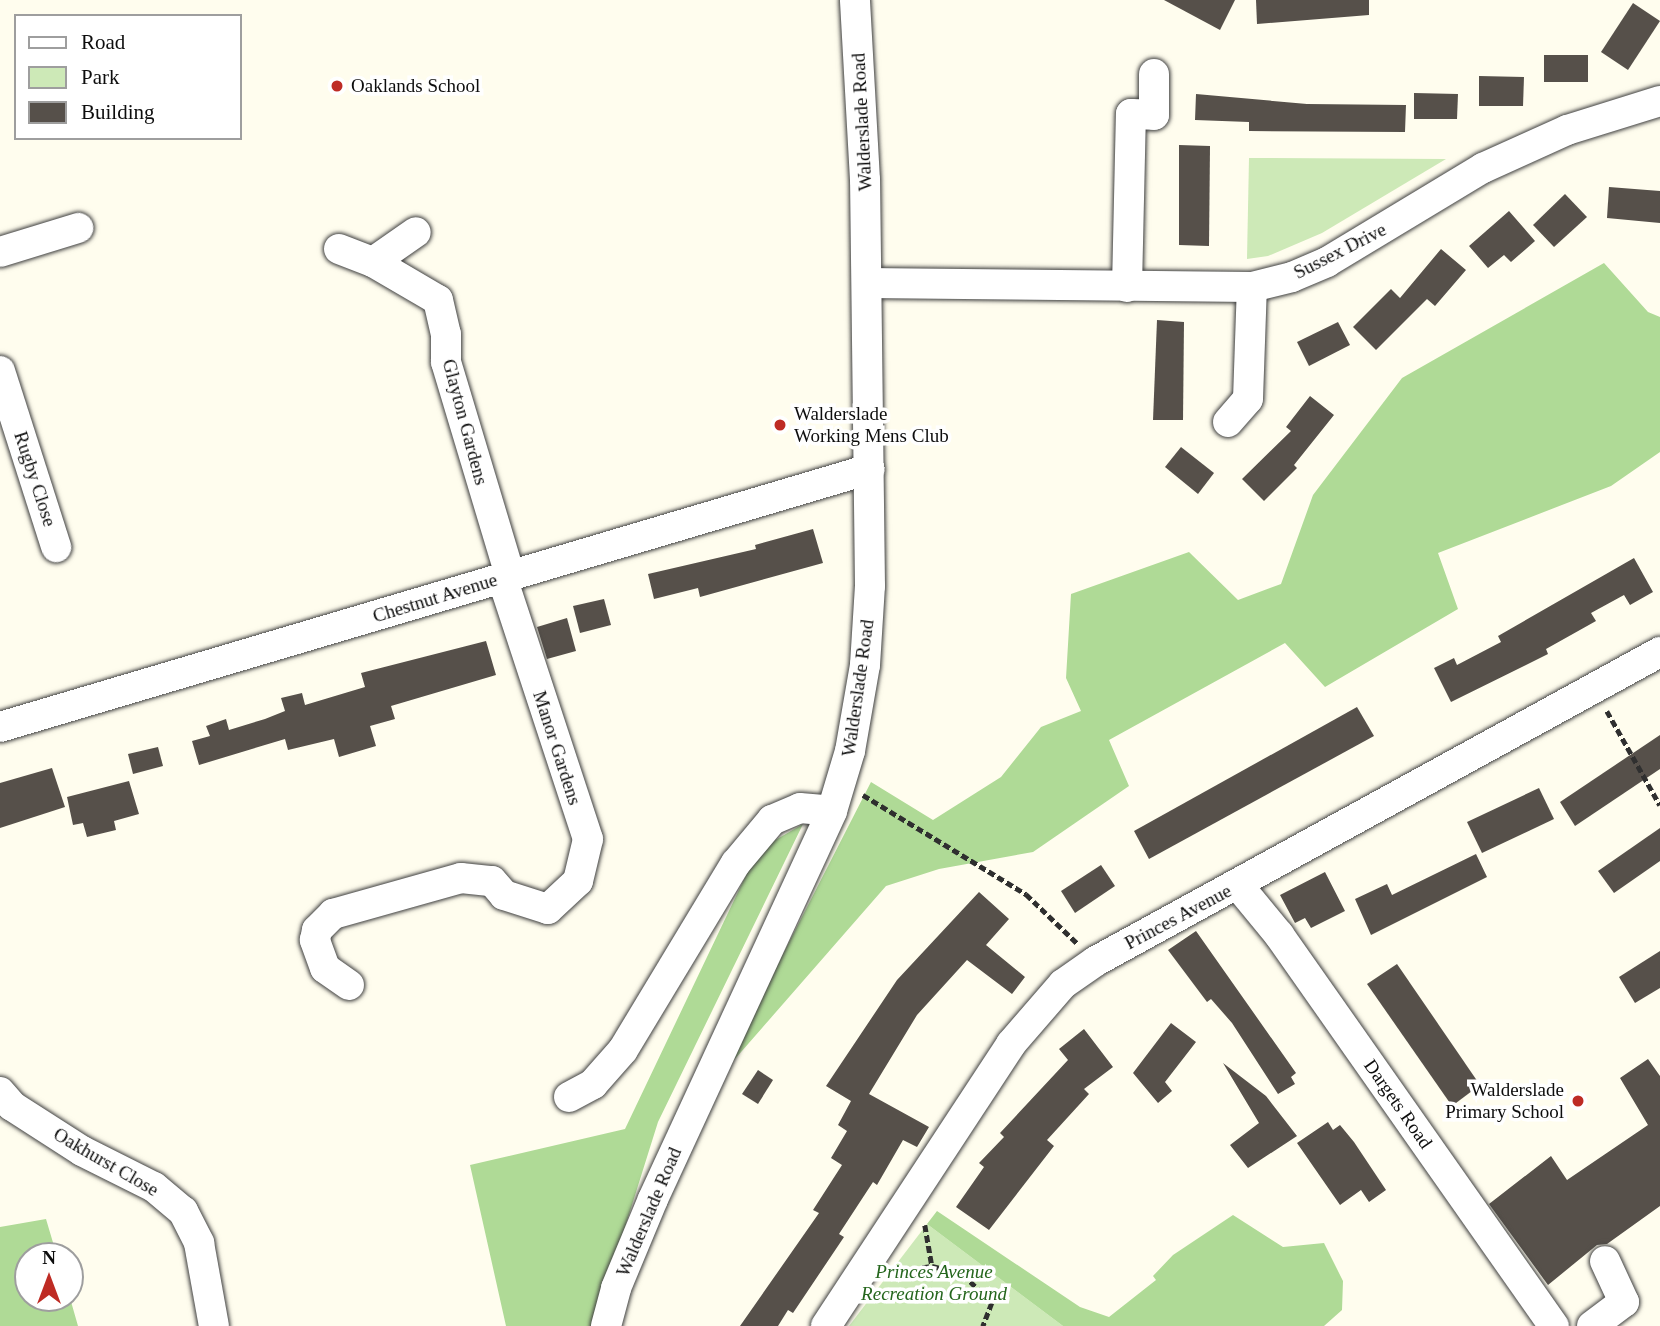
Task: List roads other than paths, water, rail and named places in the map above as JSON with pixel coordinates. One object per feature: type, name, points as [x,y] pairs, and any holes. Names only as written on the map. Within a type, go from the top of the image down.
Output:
[{"type":"street","name":"Walderslade Road","points":[[606,1326],[653,1199],[832,811],[842,782],[865,665],[870,469],[867,283],[855,0]]},
{"type":"street","points":[[1127,287],[1131,114],[1154,114],[1154,74]]},
{"type":"street","name":"Sussex Drive","points":[[867,283],[1252,287],[1292,278],[1327,262],[1483,168],[1567,130],[1660,101]]},
{"type":"street","points":[[0,252],[78,229]]},
{"type":"street","points":[[373,262],[416,232]]},
{"type":"street","name":"Glayton Gardens","points":[[340,249],[373,262],[438,300],[446,334],[446,362],[506,576]]},
{"type":"street","points":[[1228,422],[1248,399],[1252,287]]},
{"type":"street","name":"Rugby Close","points":[[0,371],[56,547]]},
{"type":"street","name":"Chestnut Avenue","points":[[0,727],[870,469]]},
{"type":"street","name":"Manor Gardens","points":[[349,985],[325,968],[315,940],[317,930],[333,914],[461,878],[492,881],[504,895],[548,909],[578,881],[588,839],[506,576]]},
{"type":"street","name":"Princes Avenue","points":[[826,1326],[1011,1044],[1062,984],[1096,961],[1660,652]]},
{"type":"street","points":[[569,1097],[593,1084],[623,1050],[736,863],[772,820],[800,808],[832,811]]},
{"type":"street","name":"Dargets Road","points":[[1238,885],[1279,934],[1554,1326]]},
{"type":"street","name":"Oakhurst Close","points":[[0,1092],[36,1121],[154,1187],[183,1211],[199,1242],[214,1326]]},
{"type":"street","points":[[1592,1326],[1624,1302],[1605,1261]]},
{"type":"place","name":"Oaklands School","points":[[337,86]]},
{"type":"place","name":"Walderslade Working Mens Club","points":[[780,425]]},
{"type":"place","name":"Walderslade Primary School","points":[[1578,1101]]},
{"type":"park label","name":"Princes Avenue Recreation Ground","points":[[934,1283]]}]
